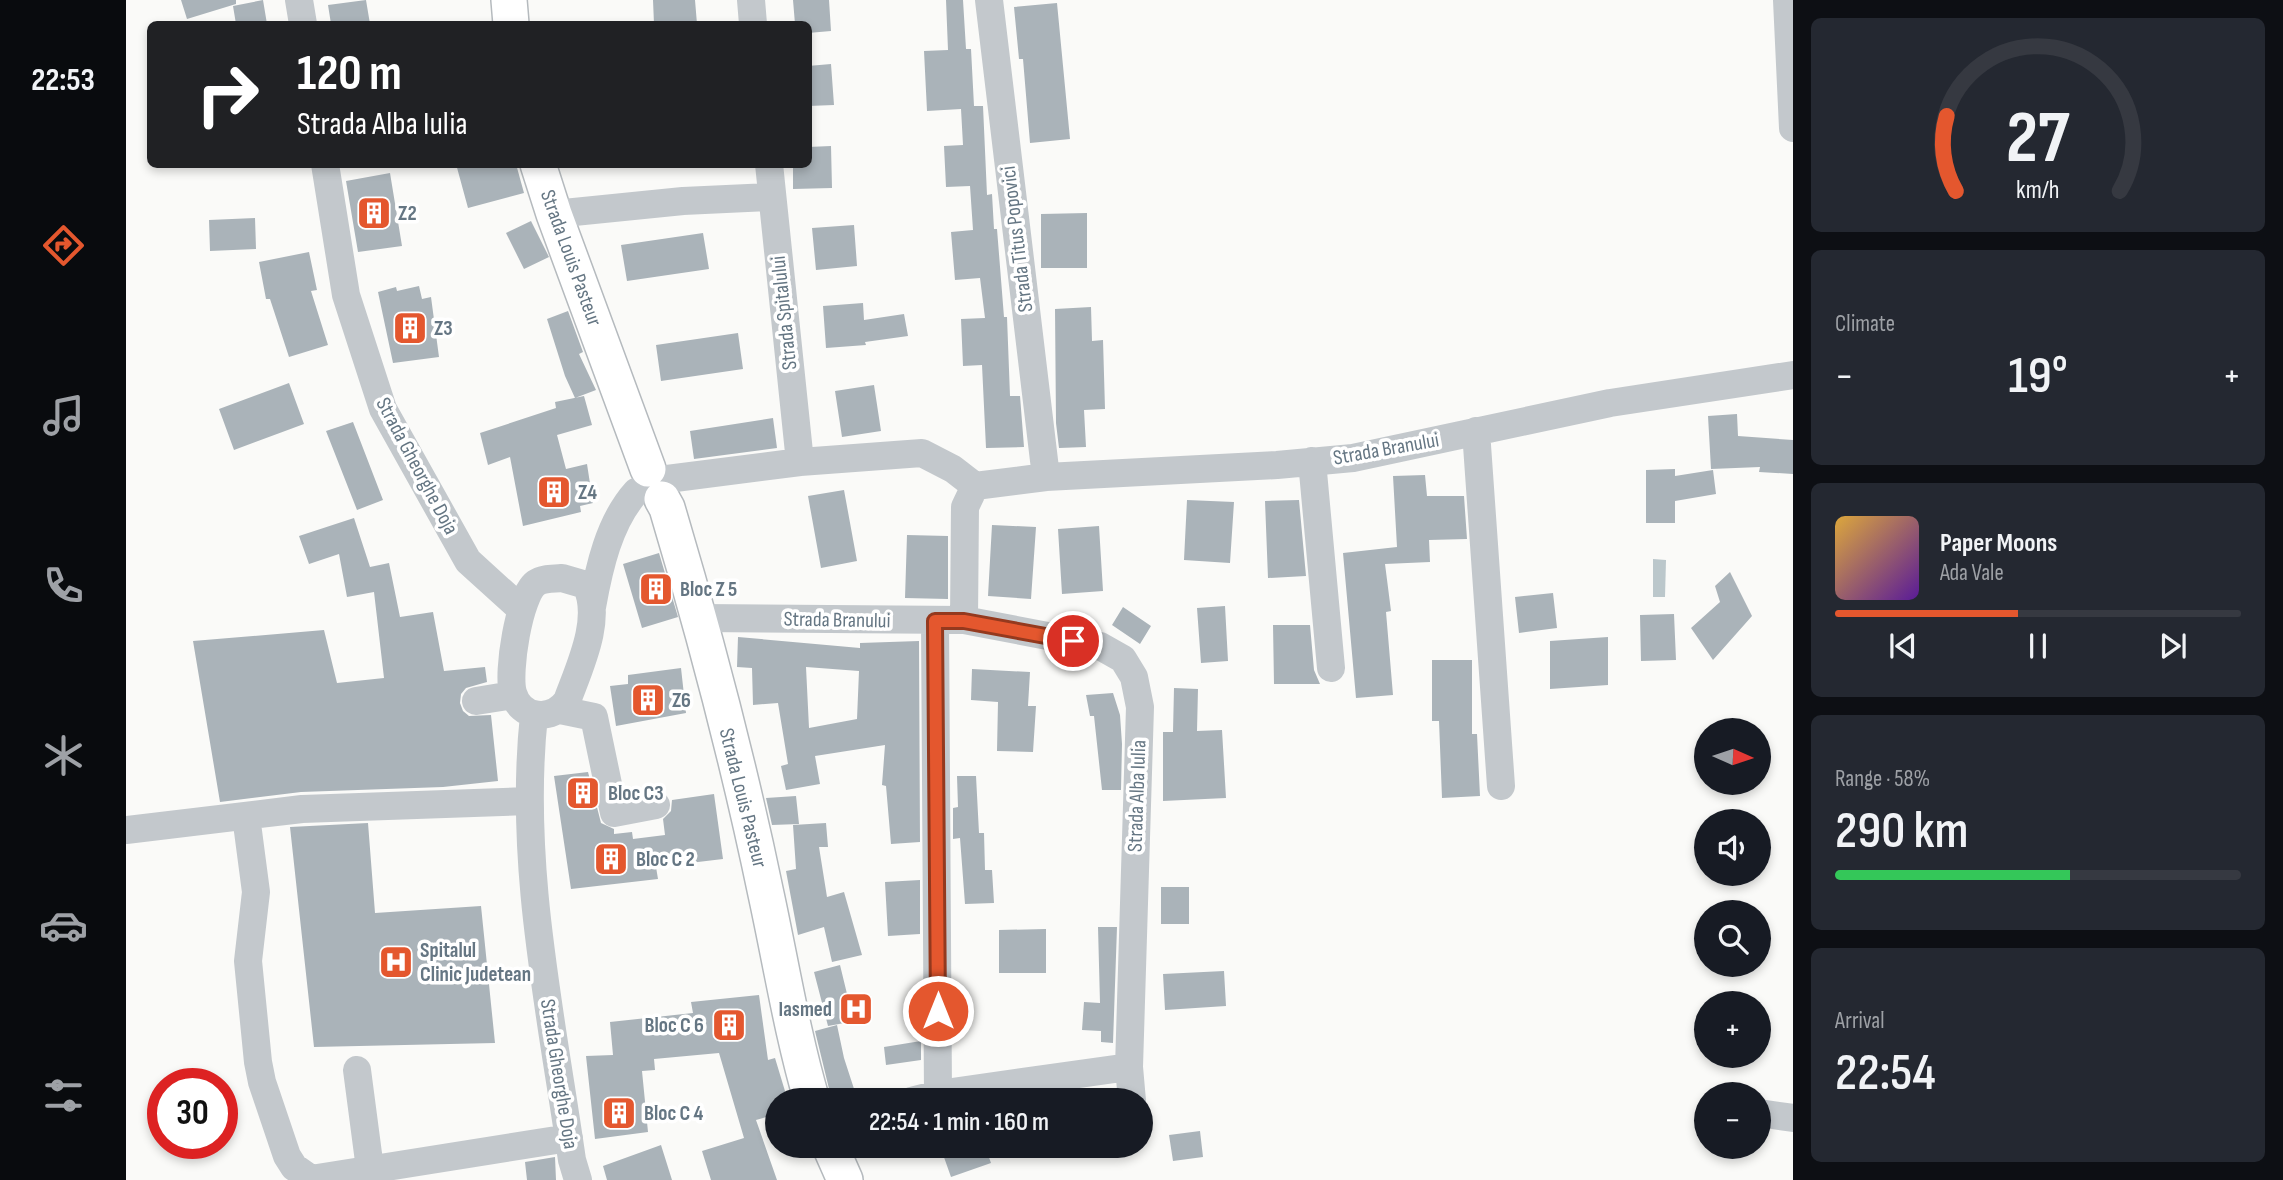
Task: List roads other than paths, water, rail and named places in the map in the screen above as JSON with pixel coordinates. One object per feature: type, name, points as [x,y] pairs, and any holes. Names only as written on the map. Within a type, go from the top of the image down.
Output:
[{"type":"main road","points":[[509,0],[511,21]]},
{"type":"main road","name":"Strada Louis Pasteur","points":[[539,168],[653,485],[667,509],[700,618],[766,894],[781,977],[810,1088]]},
{"type":"main road","points":[[835,1158],[845,1180]]},
{"type":"street","points":[[299,0],[302,21]]},
{"type":"street","points":[[751,0],[753,21]]},
{"type":"street","name":"Strada Titus Popovici","points":[[989,0],[1046,477]]},
{"type":"street","points":[[1787,0],[1793,128]]},
{"type":"street","name":"Strada Gheorghe Doja","points":[[326,168],[346,295],[383,409],[468,561],[477,572],[521,609]]},
{"type":"street","name":"Strada Spitalului","points":[[769,168],[800,461]]},
{"type":"street","points":[[554,214],[683,201],[772,197]]},
{"type":"street","name":"Strada Branului","points":[[975,486],[1046,477],[1353,458],[1642,398],[1793,375]]},
{"type":"street","points":[[1476,431],[1501,786]]},
{"type":"street","points":[[653,485],[800,461],[922,453],[953,469],[975,486],[965,507],[964,621]]},
{"type":"street","points":[[1312,461],[1331,668]]},
{"type":"street","name":"Strada Gheorghe Doja","points":[[578,1180],[546,991],[528,801],[547,713],[567,701],[583,653],[602,561],[622,511],[653,485]]},
{"type":"street","points":[[571,580],[585,574],[602,561]]},
{"type":"street","points":[[500,589],[517,589],[549,579],[571,580],[586,585],[591,595],[592,607]]},
{"type":"street","points":[[537,583],[528,592],[521,609],[511,672],[513,695],[517,703],[547,713],[594,717],[614,813],[656,805]]},
{"type":"street","name":"Strada Branului","points":[[700,618],[964,621]]},
{"type":"street","points":[[925,1088],[935,621]]},
{"type":"street","name":"Strada Alba Iulia","points":[[964,621],[1100,646],[1123,659],[1134,677],[1140,707],[1129,1067],[1131,1088]]},
{"type":"street","points":[[476,701],[513,695]]},
{"type":"street","points":[[126,831],[354,806],[528,801]]},
{"type":"street","points":[[246,816],[256,892],[248,961],[258,1062],[287,1156],[294,1167],[311,1178],[569,1138]]},
{"type":"street","points":[[986,1088],[1129,1067]]},
{"type":"street","points":[[357,1069],[370,1168]]},
{"type":"street","points":[[1771,1114],[1793,1118]]},
{"type":"place","name":"Z2","points":[[374,213]]},
{"type":"place","name":"Z3","points":[[410,328]]},
{"type":"place","name":"Z4","points":[[554,492]]},
{"type":"place","name":"Bloc Z 5","points":[[656,589]]},
{"type":"place","name":"Z6","points":[[648,700]]},
{"type":"place","name":"Bloc C3","points":[[583,793]]},
{"type":"place","name":"Bloc C 2","points":[[611,859]]},
{"type":"place","name":"Spitalul Clinic Judetean","points":[[396,962]]},
{"type":"place","name":"Iasmed","points":[[856,1009]]},
{"type":"place","name":"Bloc C 6","points":[[729,1025]]},
{"type":"place","name":"Bloc C 4","points":[[619,1113]]}]
